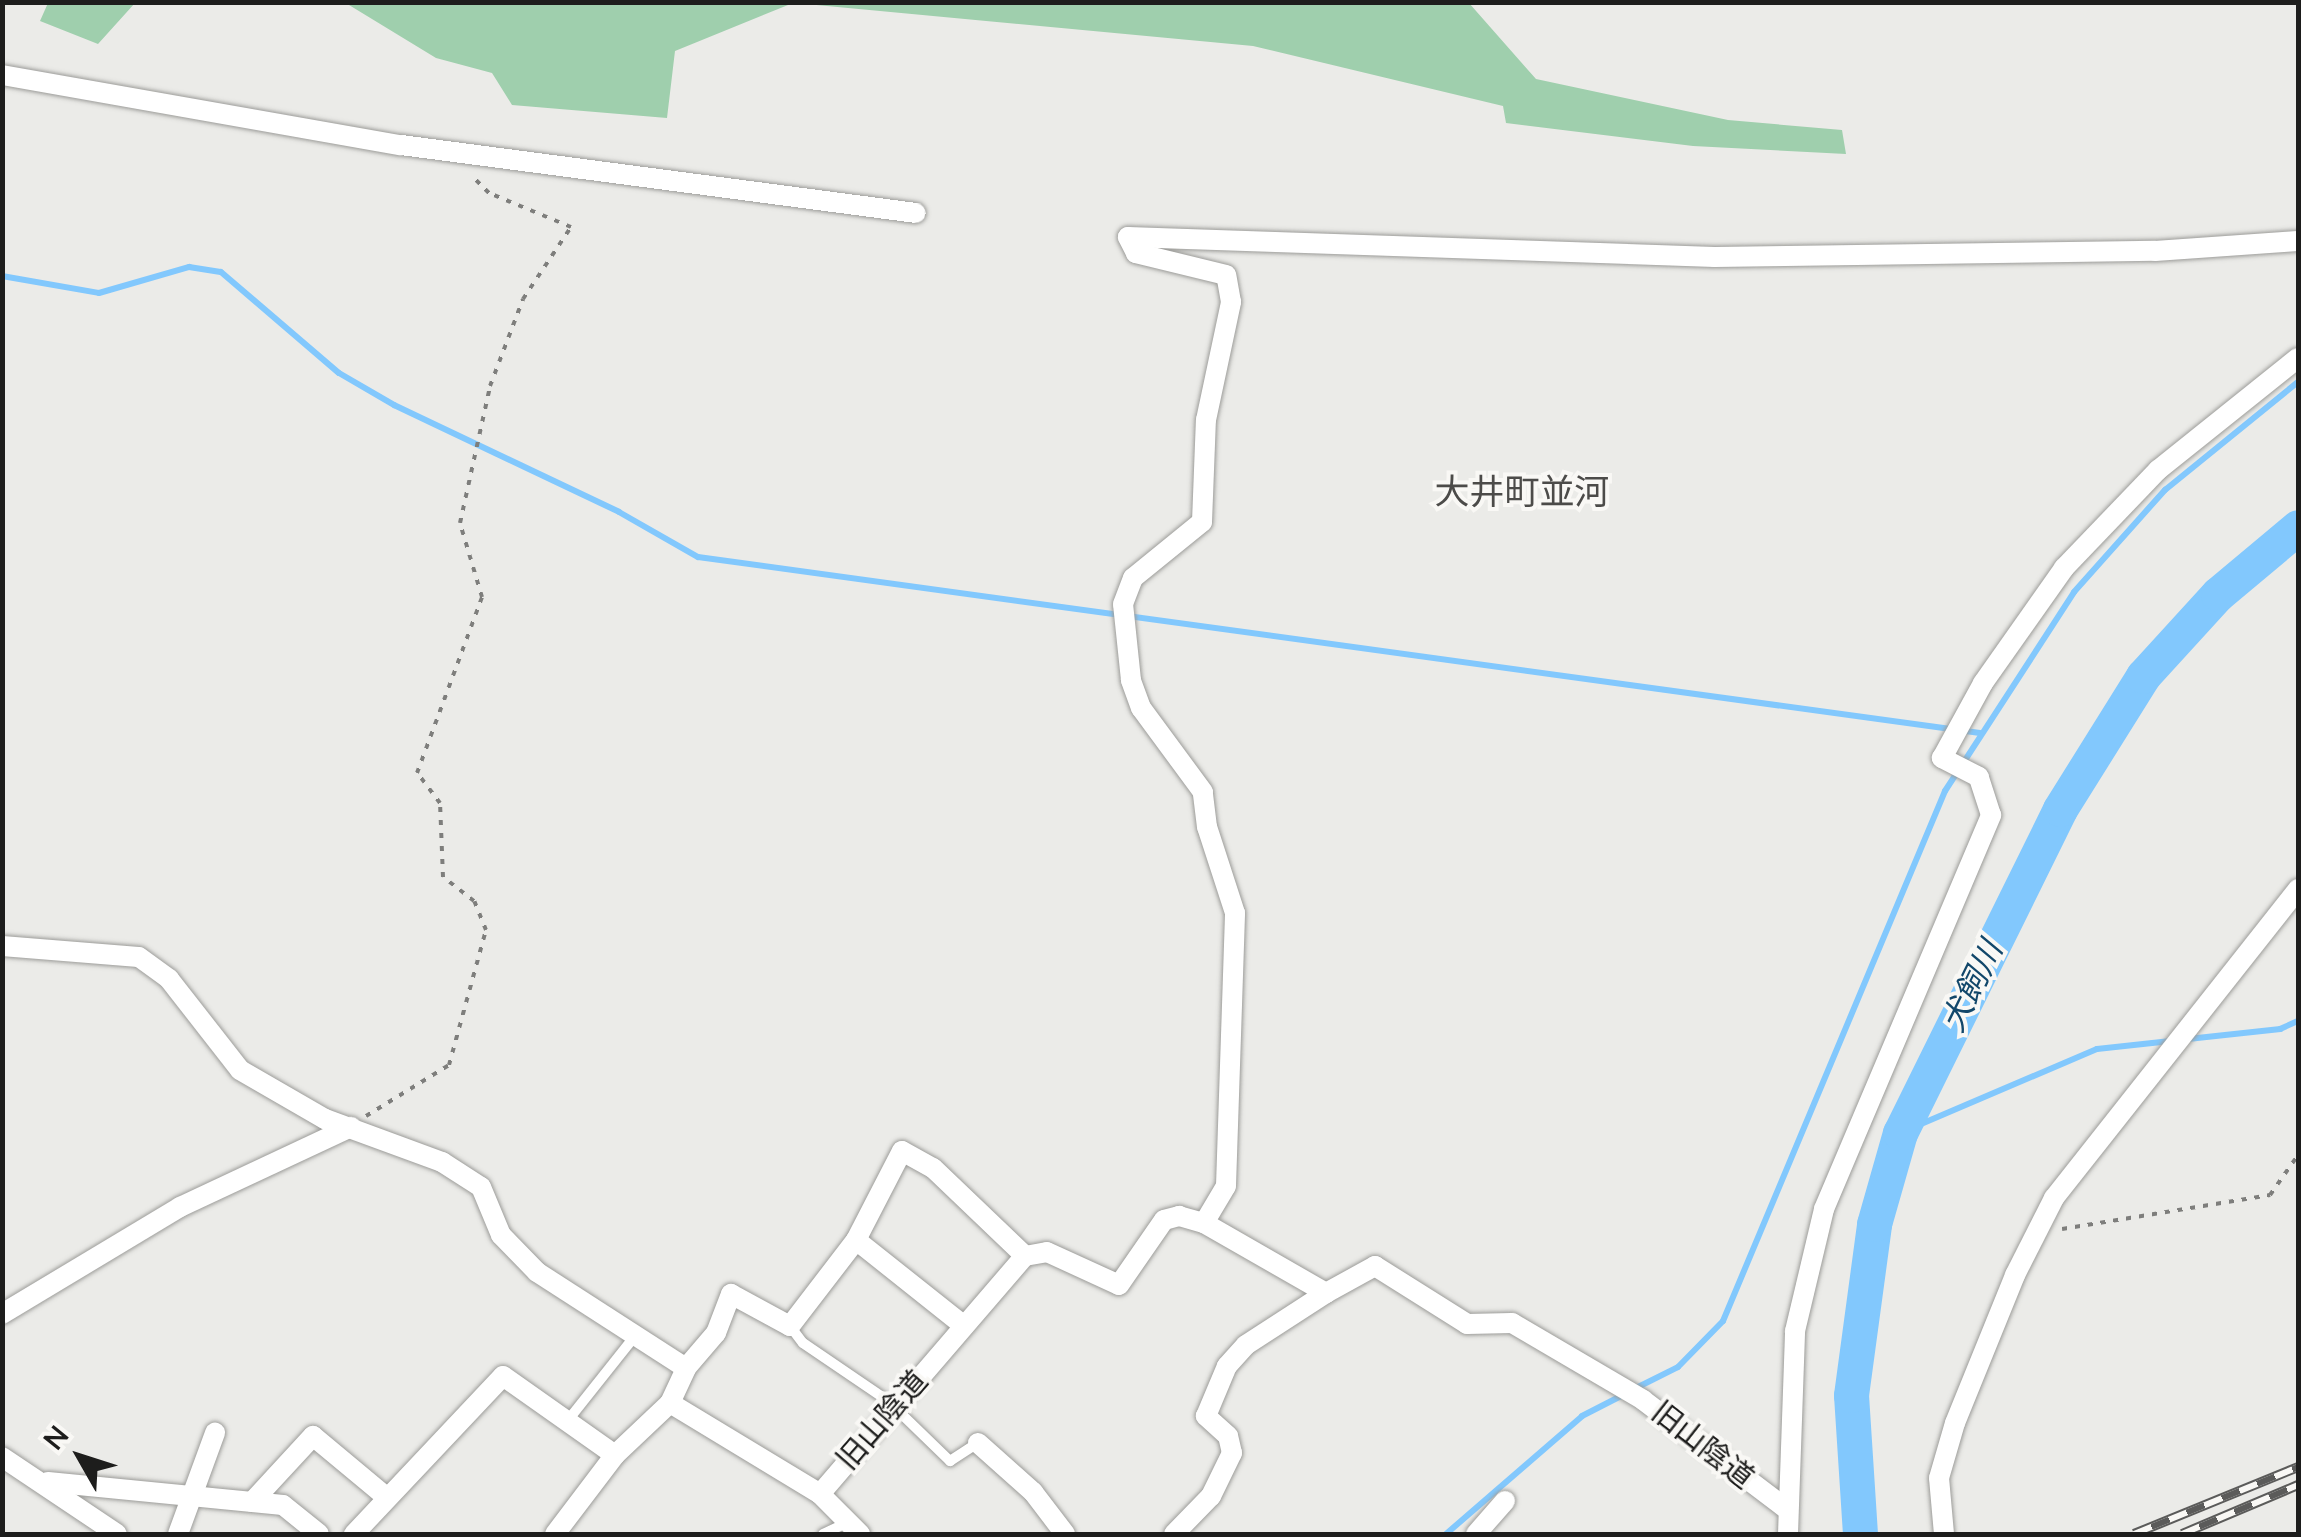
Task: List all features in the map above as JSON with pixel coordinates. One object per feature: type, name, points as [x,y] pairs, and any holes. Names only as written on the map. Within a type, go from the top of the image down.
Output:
[{"type":"street","points":[[2,75],[469,155],[916,213]]},
{"type":"street","points":[[1204,1223],[1226,1186],[1235,914],[1208,827],[1204,792],[1142,708],[1131,680],[1124,604],[1133,578],[1202,522],[1206,420],[1231,302],[1226,275],[1136,253],[1128,238],[1715,256],[2155,251],[2298,241]]},
{"type":"street","points":[[1788,1534],[1795,1331],[1824,1209],[1991,815],[1980,778],[1942,758],[1983,683],[2064,568],[2158,470],[2298,358]]},
{"type":"street","points":[[1944,1534],[1939,1478],[1955,1424],[2015,1274],[2054,1198],[2298,890]]},
{"type":"street","points":[[2,946],[138,957],[168,979],[240,1070],[351,1127],[442,1162],[481,1187],[501,1235],[537,1272],[686,1368]]},
{"type":"street","points":[[2,1314],[180,1208],[351,1127]]},
{"type":"street","points":[[555,1534],[615,1454],[670,1403],[686,1368],[716,1333],[731,1294],[790,1326],[856,1240],[902,1151],[932,1168],[1024,1256],[1047,1252],[1119,1286],[1164,1220],[1204,1223],[1326,1293],[1246,1345],[1227,1366],[1206,1416],[1228,1436],[1232,1453],[1211,1496],[1174,1534]]},
{"type":"street","points":[[856,1240],[964,1326]]},
{"type":"street","name":"旧山陰道","points":[[670,1403],[820,1494],[1024,1256]]},
{"type":"street","name":"旧山陰道","points":[[1326,1293],[1376,1266],[1468,1324],[1512,1322],[1643,1400],[1788,1510]]},
{"type":"street","points":[[365,1531],[385,1496],[503,1376],[564,1424],[615,1454]]},
{"type":"street","points":[[178,1534],[215,1433]]},
{"type":"street","points":[[252,1502],[314,1436],[385,1496]]},
{"type":"street","points":[[978,1443],[1033,1492],[1065,1534]]},
{"type":"street","points":[[2,1456],[48,1482],[117,1534]]},
{"type":"street","points":[[48,1482],[283,1505],[319,1534]]},
{"type":"street","points":[[820,1494],[854,1529]]},
{"type":"street","points":[[1476,1534],[1505,1500]]},
{"type":"lane","points":[[790,1326],[803,1343],[893,1409],[950,1462],[978,1443]]},
{"type":"lane","points":[[564,1424],[636,1335]]},
{"type":"lane","points":[[823,1534],[854,1529]]},
{"type":"path","points":[[351,1127],[408,1085],[449,1065],[486,930],[474,901],[443,877],[440,804],[418,773],[482,597],[460,523],[490,386],[524,300],[571,227],[483,188],[471,175],[469,155]]},
{"type":"path","points":[[2058,1229],[2270,1195],[2298,1155]]},
{"type":"green space","points":[[48,2],[135,3],[98,44],[40,21]]},
{"type":"green space","points":[[331,3],[793,3],[675,51],[667,118],[512,105],[492,73],[436,58],[349,5]]},
{"type":"green space","points":[[795,3],[1469,3],[1536,79],[1728,120],[1842,130],[1846,154],[1693,146],[1506,123],[1503,106],[1253,46]]},
{"type":"waterway","points":[[2,276],[99,293],[189,267],[221,272],[339,373],[394,405],[619,512],[698,557],[1980,733]]},
{"type":"waterway","points":[[1634,1389],[1678,1367],[1723,1321],[1945,791],[2074,592],[2165,490],[2298,382]]},
{"type":"waterway","name":"犬飼川","points":[[1860,1534],[1851,1395],[1874,1224],[1900,1133],[2060,809],[2143,676],[2218,594],[2298,527]]},
{"type":"waterway","points":[[2188,1039],[2280,1029],[2298,1021]]},
{"type":"waterway","points":[[1900,1133],[2097,1049],[2171,1041]]},
{"type":"waterway","points":[[1446,1534],[1582,1416],[1623,1395]]},
{"type":"railway","points":[[2134,1534],[2298,1467]]},
{"type":"railway","points":[[2182,1534],[2298,1485]]},
{"type":"district","name":"大井町並河","points":[[1522,493]]}]
